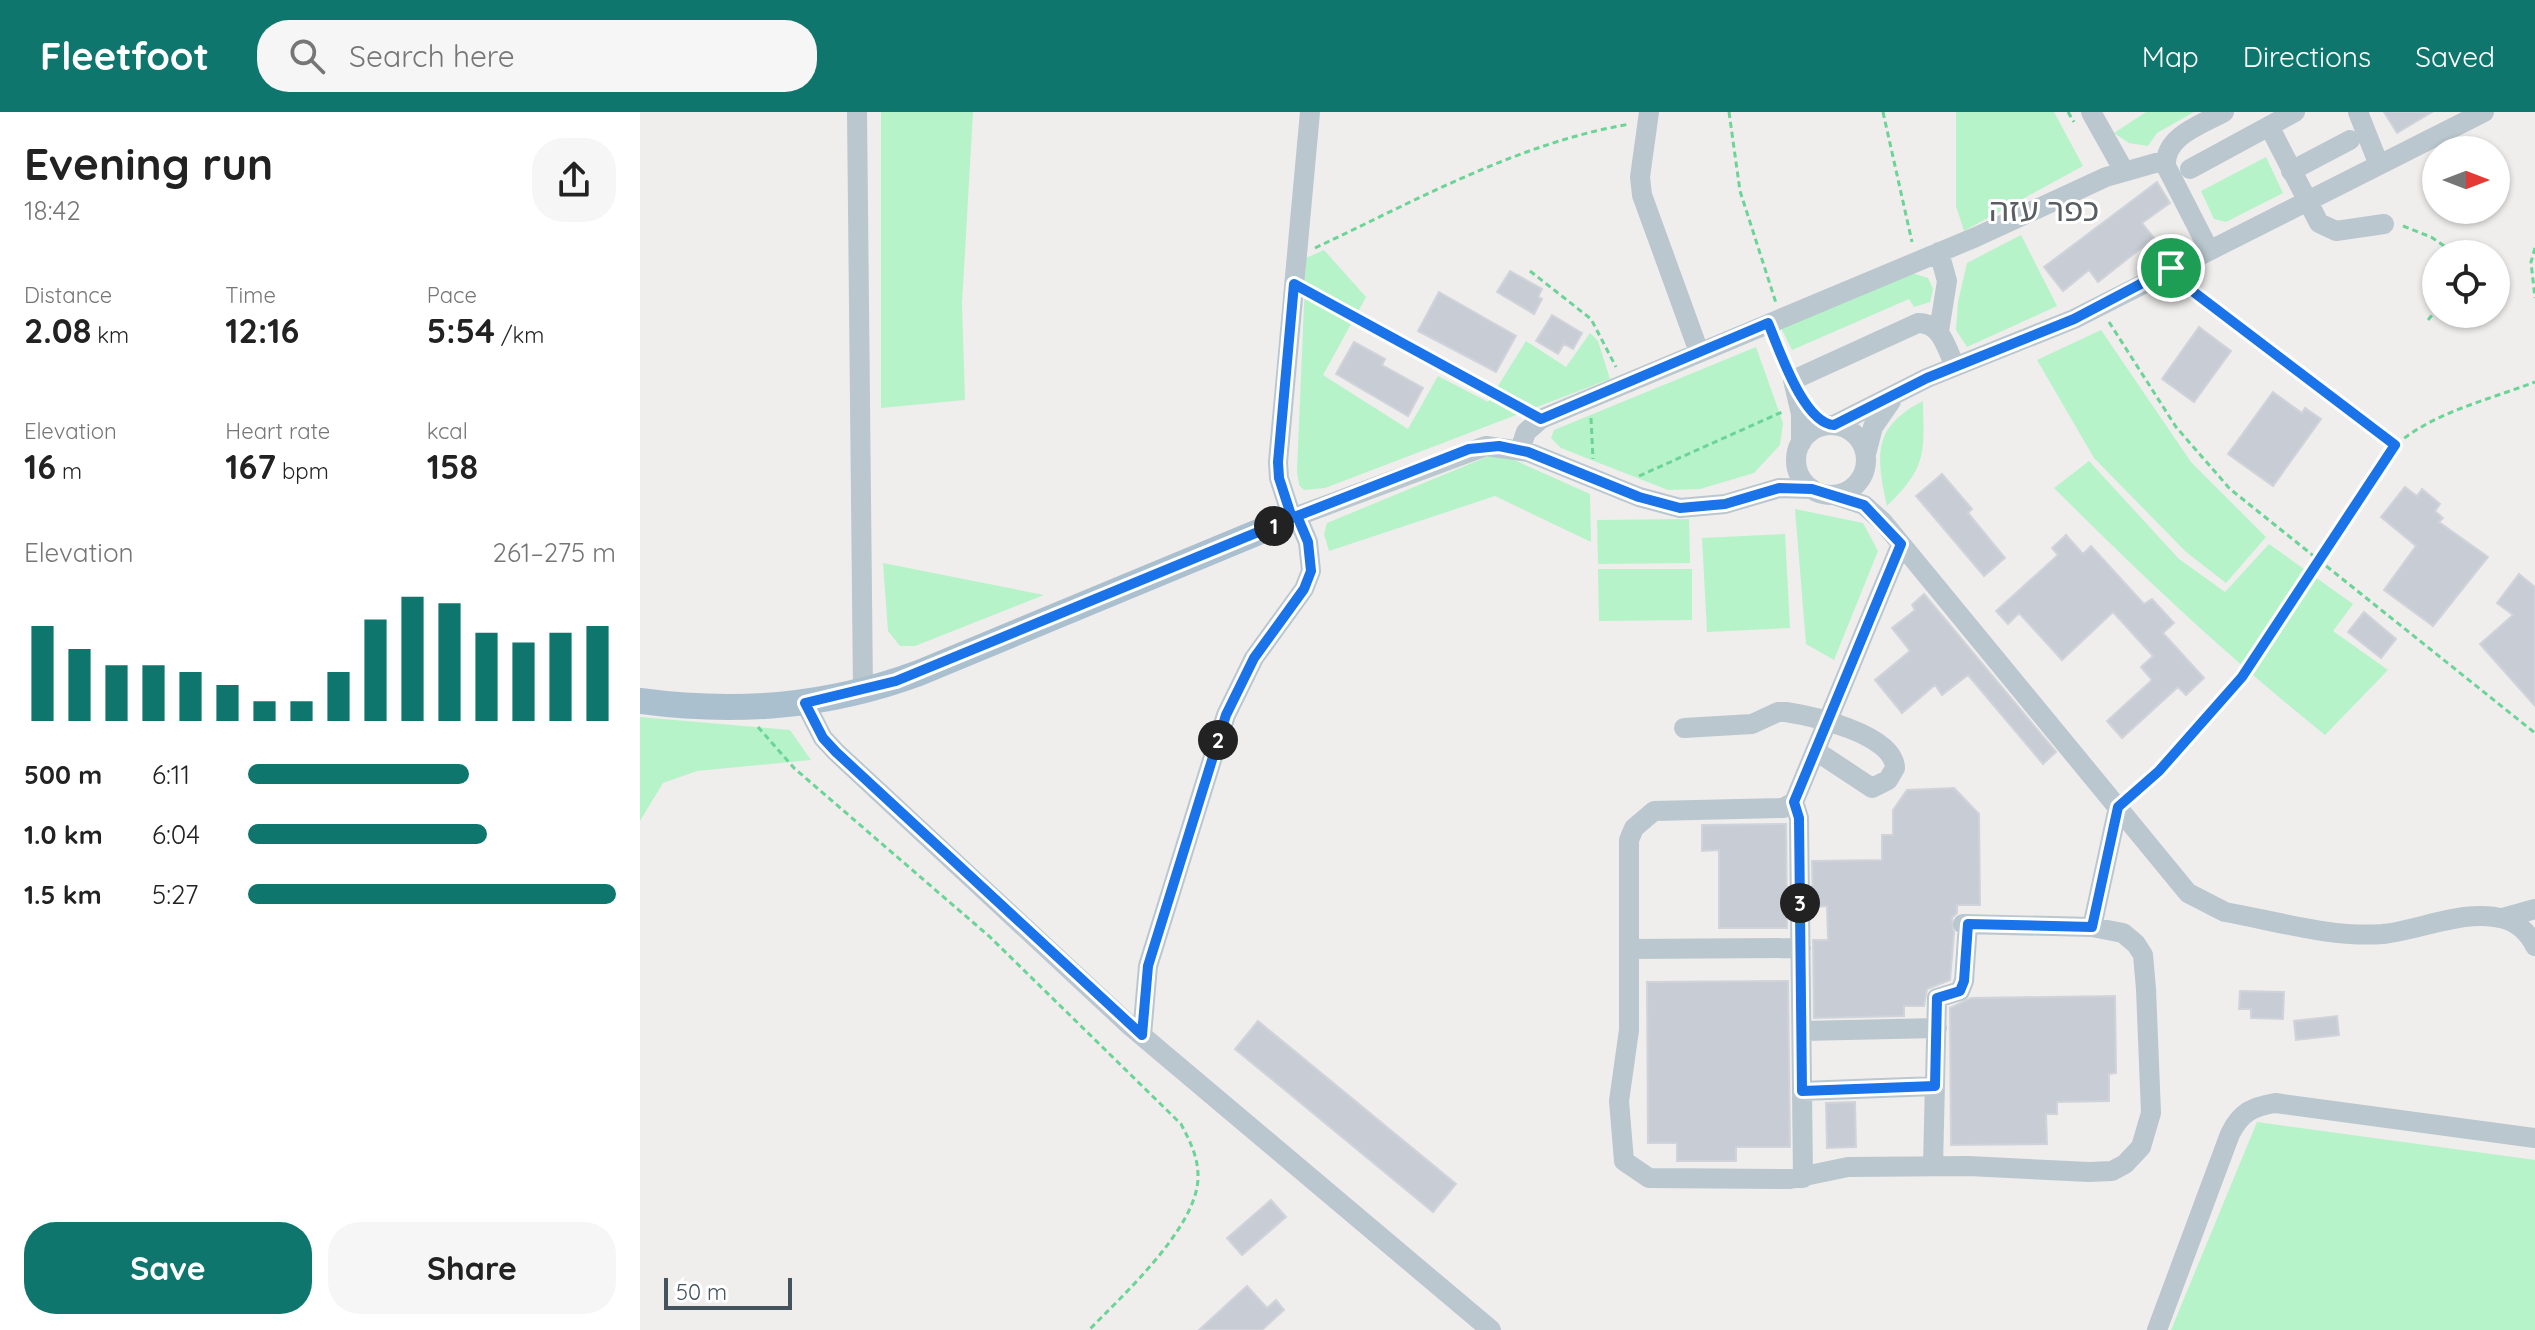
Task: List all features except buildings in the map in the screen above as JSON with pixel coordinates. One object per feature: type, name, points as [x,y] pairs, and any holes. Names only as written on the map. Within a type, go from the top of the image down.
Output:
[{"type":"main road","points":[[640,701],[742,709],[805,703],[863,691],[919,673],[1295,517]]},
{"type":"street","points":[[857,112],[863,691]]},
{"type":"street","points":[[1142,1035],[1152,951],[1226,715],[1254,658],[1304,589],[1311,571],[1308,542],[1279,478],[1278,462],[1310,112]]},
{"type":"street","points":[[2208,248],[2166,160],[2169,146],[2175,140],[2224,112]]},
{"type":"street","points":[[2190,169],[2295,112]]},
{"type":"street","points":[[2358,112],[2379,165]]},
{"type":"street","points":[[1765,490],[1791,464],[1799,446],[1812,430],[1831,425],[1955,366],[2041,333],[2099,306],[2208,248],[2484,112]]},
{"type":"street","points":[[2095,113],[2124,171]]},
{"type":"street","points":[[1649,116],[1640,177],[1645,207],[1699,352]]},
{"type":"street","points":[[2269,126],[2319,223],[2336,231],[2384,224]]},
{"type":"street","points":[[2291,171],[2350,140]]},
{"type":"street","points":[[1520,450],[1526,432],[1541,419],[2124,171],[2166,160]]},
{"type":"street","points":[[1939,252],[1947,281],[1939,331],[1955,366]]},
{"type":"street","points":[[1797,393],[1918,323],[1926,323],[1939,331]]},
{"type":"street","points":[[1834,495],[1853,488],[1865,463],[1873,427],[1899,392]]},
{"type":"street","points":[[1797,393],[1831,425],[1855,434],[1865,463],[1867,490],[1883,522]]},
{"type":"street","points":[[1797,393],[1798,471],[1812,489]]},
{"type":"street","points":[[1295,517],[1469,449],[1499,446],[1520,450],[1680,508],[1725,504],[1765,490],[1812,489],[1864,505],[1883,522],[2188,893],[2225,912],[2345,933],[2383,934],[2481,916],[2503,918],[2517,924],[2535,946]]},
{"type":"street","points":[[1901,544],[1794,802],[1783,808],[1654,811],[1629,840],[1629,1030],[1619,1101],[1624,1161],[1649,1178],[1663,1181],[1803,1178],[1848,1167],[2112,1171],[2141,1147],[2151,1113],[2143,955],[2123,933],[2092,927],[1965,924],[1964,981],[1960,991],[1937,998],[1933,1166]]},
{"type":"street","points":[[805,703],[823,738],[836,752],[1142,1035],[1491,1330]]},
{"type":"street","points":[[1684,728],[1752,724],[1778,712],[1828,720],[1853,728],[1892,757],[1895,768],[1888,780],[1872,788],[1812,759]]},
{"type":"street","points":[[1794,802],[1799,818],[1803,1178]]},
{"type":"street","points":[[2092,927],[2118,807]]},
{"type":"street","points":[[2503,918],[2535,909]]},
{"type":"street","points":[[1629,949],[1801,948]]},
{"type":"street","points":[[1802,1031],[1937,1028]]},
{"type":"street","points":[[1802,1091],[1935,1086]]},
{"type":"street","points":[[2157,1330],[2230,1134],[2237,1118],[2252,1107],[2275,1103],[2535,1138]]},
{"type":"path","points":[[1621,489],[1641,475],[1797,393],[1740,191],[1729,112]]},
{"type":"path","points":[[1883,112],[1917,261]]},
{"type":"path","points":[[1297,257],[1523,153],[1560,139],[1649,116]]},
{"type":"path","points":[[2384,224],[2413,229],[2432,240]]},
{"type":"path","points":[[2535,248],[2531,262],[2535,298]]},
{"type":"path","points":[[2171,268],[2195,293],[2395,445]]},
{"type":"path","points":[[1530,271],[1591,319],[1605,341],[1622,385]]},
{"type":"path","points":[[1294,284],[1541,419]]},
{"type":"path","points":[[2099,306],[2176,427],[2230,489],[2535,733]]},
{"type":"path","points":[[2118,807],[2159,771],[2242,677],[2395,445],[2409,432],[2430,422],[2535,382]]},
{"type":"path","points":[[1590,398],[1594,478]]},
{"type":"path","points":[[742,709],[794,768],[990,937],[1181,1124],[1194,1151],[1199,1177],[1195,1196],[1180,1225],[1143,1273],[1089,1330]]},
{"type":"green space","points":[[881,112],[973,112],[962,304],[965,400],[881,408]]},
{"type":"green space","points":[[1956,112],[2054,112],[2083,166],[1964,231],[1956,206]]},
{"type":"green space","points":[[2146,112],[2194,112],[2157,133],[2148,146],[2129,143],[2114,133]]},
{"type":"green space","points":[[2266,157],[2283,193],[2226,222],[2214,219],[2201,191]]},
{"type":"green space","points":[[2021,235],[2057,306],[1967,347],[1956,330],[1958,302],[1967,263]]},
{"type":"green space","points":[[1324,250],[1366,297],[1323,375],[1408,429],[1438,376],[1488,402],[1526,341],[1566,367],[1590,333],[1598,341],[1610,379],[1325,488],[1304,490],[1299,485],[1297,471],[1306,258]]},
{"type":"green space","points":[[1909,272],[1928,278],[1933,289],[1930,302],[1914,307],[1909,299],[1792,350],[1781,328]]},
{"type":"green space","points":[[2101,330],[2191,462],[2266,537],[2226,583],[2186,552],[2094,458],[2037,360]]},
{"type":"green space","points":[[1756,347],[1783,423],[1780,445],[1754,473],[1700,489],[1668,490],[1561,448],[1551,438],[1554,430]]},
{"type":"green space","points":[[1923,401],[1920,459],[1910,481],[1887,506],[1880,458],[1886,432],[1894,421]]},
{"type":"green space","points":[[1489,456],[1512,459],[1590,494],[1591,542],[1495,496],[1329,551],[1324,534],[1327,523]]},
{"type":"green space","points":[[2089,461],[2179,559],[2225,592],[2269,544],[2353,604],[2333,631],[2388,670],[2325,735],[2186,615],[2054,488]]},
{"type":"green space","points":[[1795,509],[1863,523],[1878,551],[1834,660],[1806,644]]},
{"type":"green space","points":[[1689,519],[1690,563],[1598,564],[1597,520]]},
{"type":"green space","points":[[1785,534],[1790,628],[1707,632],[1702,538]]},
{"type":"green space","points":[[883,563],[1044,595],[915,646],[900,646],[888,631]]},
{"type":"green space","points":[[1598,569],[1692,569],[1692,620],[1599,621]]},
{"type":"green space","points":[[640,717],[790,730],[811,760],[697,771],[663,783],[640,821]]},
{"type":"green space","points":[[2257,1122],[2535,1160],[2535,1330],[2171,1330]]},
{"type":"district","name":"כפר עזה","points":[[2044,210]]},
{"type":"route","points":[[2171,268],[2195,293],[2395,445],[2242,677],[2159,771],[2118,807],[2092,927],[1968,924],[1964,981],[1960,991],[1937,998],[1935,1086],[1802,1091],[1799,818],[1794,802],[1901,544],[1873,512],[1850,500],[1794,487],[1765,490],[1747,498],[1704,508],[1680,508],[1639,497],[1528,452],[1486,446],[1469,449],[1297,516],[1308,542],[1311,571],[1304,589],[1254,658],[1226,715],[1148,966],[1142,1035],[836,752],[823,738],[805,703],[836,698],[919,673],[1292,518],[1279,478],[1278,462],[1294,284],[1541,419],[1768,323],[1799,395],[1828,425],[1834,425],[1927,378],[2074,319],[2171,268]]}]
